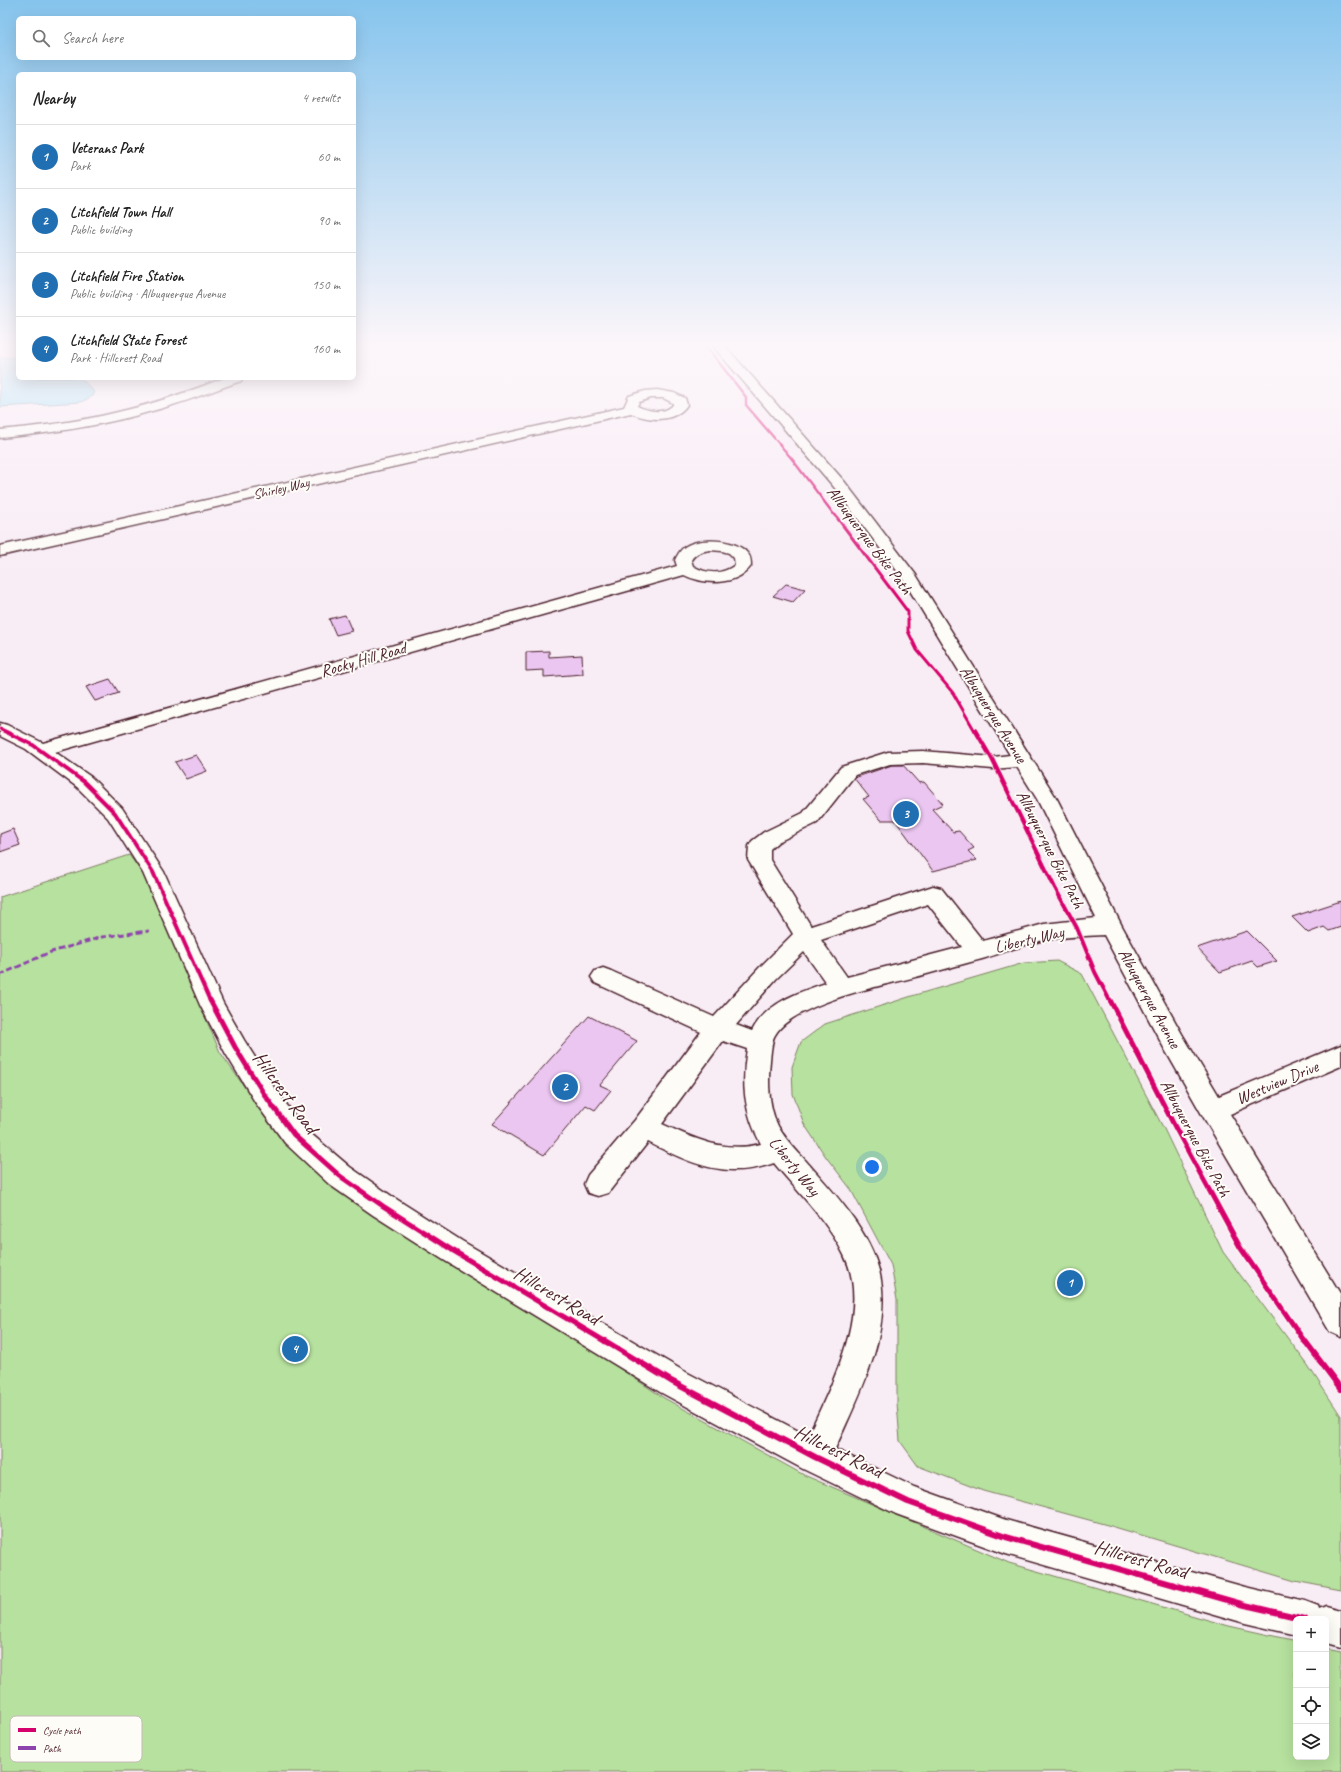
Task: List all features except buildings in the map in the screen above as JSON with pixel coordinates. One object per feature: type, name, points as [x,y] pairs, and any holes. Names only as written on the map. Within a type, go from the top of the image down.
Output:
[{"type":"street","points":[[0,434],[44,429]]},
{"type":"street","name":"Shirley Way","points":[[0,551],[544,429]]},
{"type":"street","name":"Albuquerque Avenue","points":[[791,429],[839,484],[908,575],[1047,799],[1111,926],[1213,1110],[1341,1322]]},
{"type":"street","name":"Rocky Hill Road","points":[[40,750],[686,569]]},
{"type":"street","name":"Hillcrest Road","points":[[0,729],[33,745],[84,782],[115,813],[153,872],[212,1005],[264,1094],[294,1134],[340,1176],[452,1250],[671,1381],[815,1457],[908,1502],[1006,1537],[1245,1605],[1293,1616]]},
{"type":"street","points":[[842,988],[806,936],[759,860],[760,846],[771,837],[810,818],[848,772],[888,758],[923,757],[993,763],[1022,760]]},
{"type":"street","points":[[598,1184],[644,1128],[718,1029],[768,973],[806,936],[934,894],[978,951]]},
{"type":"street","name":"Liberty Way","points":[[815,1457],[854,1366],[868,1320],[866,1277],[857,1253],[846,1231],[833,1212],[779,1150],[766,1129],[757,1100],[755,1074],[760,1043],[765,1029],[778,1016],[796,1005],[842,988],[1042,932],[1111,926]]},
{"type":"street","points":[[603,977],[718,1029],[760,1043]]},
{"type":"street","name":"Westview Drive","points":[[1213,1110],[1341,1055]]},
{"type":"street","points":[[644,1128],[688,1149],[730,1160],[749,1158],[779,1150]]},
{"type":"street","points":[[1329,1625],[1341,1628]]},
{"type":"green space","points":[[129,855],[146,878],[220,1052],[255,1102],[517,1300],[664,1398],[804,1475],[1009,1563],[1229,1626],[1293,1640],[1293,1760],[1329,1760],[1329,1649],[1341,1651],[1341,1772],[0,1772],[0,897]]},
{"type":"green space","points":[[1057,961],[1082,974],[1164,1129],[1223,1252],[1307,1364],[1341,1416],[1341,1590],[1295,1581],[1111,1526],[983,1491],[918,1466],[900,1441],[897,1403],[897,1300],[891,1265],[850,1188],[826,1157],[804,1124],[793,1094],[792,1067],[801,1042],[825,1024],[915,995],[1024,963]]},
{"type":"marked path","points":[[0,975],[48,953],[102,937],[149,931]]},
{"type":"cycle path","name":"Allbuquerque Bike Path","points":[[766,429],[792,459],[908,612],[908,631],[917,650],[953,693],[992,759],[1055,888],[1077,928],[1095,972],[1175,1127],[1240,1247],[1312,1352],[1341,1389]]},
{"type":"cycle path","points":[[0,729],[33,745],[84,782],[115,813],[153,872],[212,1005],[235,1047],[264,1094],[294,1135],[340,1176],[383,1206],[452,1250],[671,1381],[815,1457],[908,1502],[1006,1537],[1245,1605],[1293,1616]]},
{"type":"place","name":"Litchfield Fire Station","points":[[906,814]]},
{"type":"place","name":"Litchfield Town Hall","points":[[565,1087]]},
{"type":"place","name":"Veterans Park","points":[[1070,1283]]},
{"type":"place","name":"Litchfield State Forest","points":[[295,1349]]}]
